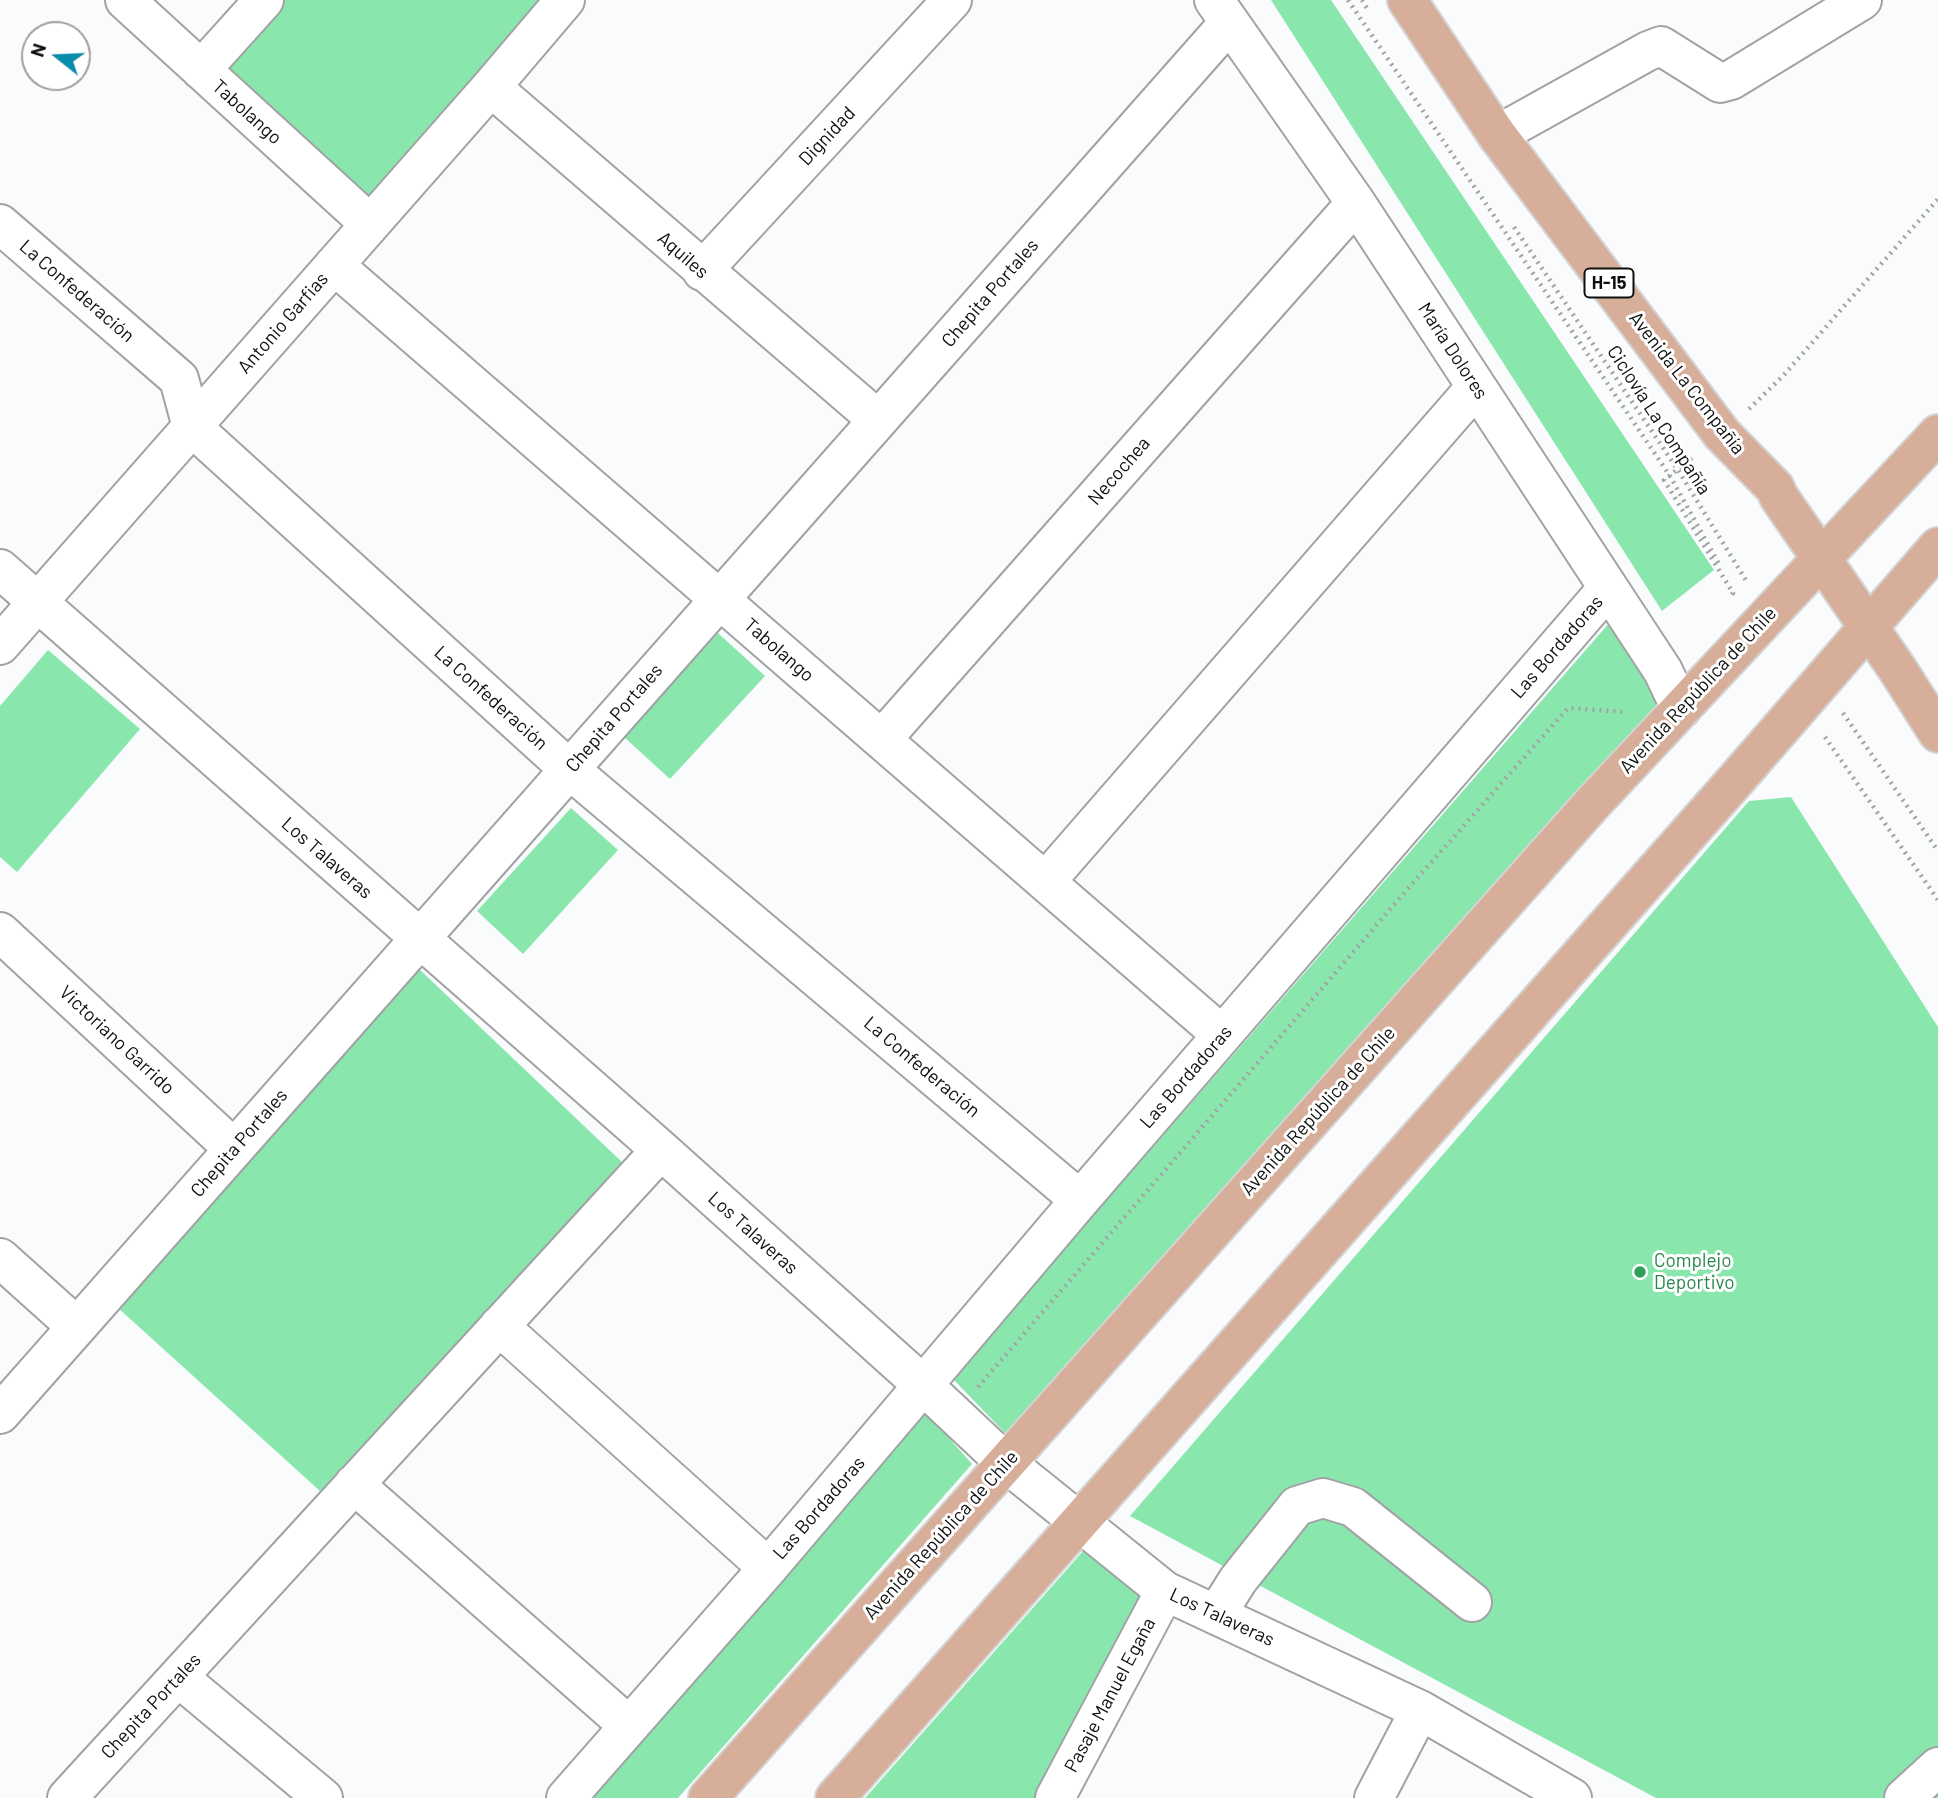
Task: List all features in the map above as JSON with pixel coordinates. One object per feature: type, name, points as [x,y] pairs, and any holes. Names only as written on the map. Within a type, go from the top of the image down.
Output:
[{"type":"main road","name":"Avenida La Compañía","points":[[1407,0],[1497,135],[1722,434],[1775,488],[1938,733]]},
{"type":"main road","name":"Avenida República de Chile","points":[[708,1798],[1591,805],[1938,434]]},
{"type":"main road","points":[[835,1798],[1938,547]]},
{"type":"street","name":"Tabolango","points":[[125,0],[370,224]]},
{"type":"street","points":[[201,70],[264,0]]},
{"type":"street","name":"Antonio Garfias","points":[[0,645],[565,0]]},
{"type":"street","name":"Dignidad","points":[[702,271],[952,0]]},
{"type":"street","points":[[1497,135],[1661,46],[1720,83],[1731,80],[1862,0]]},
{"type":"street","name":"María Dolores","points":[[1222,11],[1356,203],[1663,671],[1681,709]]},
{"type":"street","name":"Chepita Portales","points":[[0,1414],[878,420],[1222,11]]},
{"type":"street","name":"Aquiles","points":[[491,87],[878,420]]},
{"type":"street","name":"Necochea","points":[[882,739],[1356,203]]},
{"type":"street","name":"La Confederación","points":[[0,224],[179,379],[192,427],[569,769],[1080,1200]]},
{"type":"street","name":"Tabolango","points":[[334,265],[1222,1035]]},
{"type":"street","points":[[1046,881],[1476,387]]},
{"type":"street","name":"Los Talaveras","points":[[0,569],[661,1150],[1005,1462],[1165,1591],[1420,1710],[1572,1798]]},
{"type":"street","name":"Las Bordadoras","points":[[566,1798],[768,1568],[1080,1200],[1608,588]]},
{"type":"street","name":"Victoriano Garrido","points":[[0,932],[234,1149]]},
{"type":"street","name":"Chepita Portales","points":[[67,1798],[661,1150]]},
{"type":"street","points":[[0,1258],[77,1327]]},
{"type":"street","name":"Las Bordadoras","points":[[499,1326],[768,1568]]},
{"type":"street","points":[[354,1484],[629,1726]]},
{"type":"street","points":[[1216,1615],[1238,1580],[1297,1506],[1323,1498],[1353,1507],[1472,1602]]},
{"type":"street","name":"Pasaje Manuel Egaña","points":[[1055,1798],[1165,1591]]},
{"type":"street","points":[[178,1677],[324,1798]]},
{"type":"street","points":[[1374,1798],[1420,1710]]},
{"type":"street","points":[[1904,1798],[1938,1767]]},
{"type":"path","points":[[1348,0],[1670,476],[1761,622]]},
{"type":"path","points":[[1362,0],[1369,12]]},
{"type":"path","name":"Ciclovía La Compañía","points":[[1508,218],[1678,470],[1761,622]]},
{"type":"path","points":[[1812,693],[1938,851]]},
{"type":"path","points":[[1812,693],[1938,900]]},
{"type":"green space","points":[[264,0],[567,0],[370,224],[201,70]]},
{"type":"green space","points":[[1271,0],[1331,0],[1714,570],[1662,611]]},
{"type":"green space","points":[[1610,622],[1659,703],[1007,1435],[952,1378]]},
{"type":"green space","points":[[718,633],[765,676],[670,779],[624,737]]},
{"type":"green space","points":[[48,650],[140,729],[17,872],[0,857],[0,706]]},
{"type":"green space","name":"Complejo Deportivo","points":[[1791,797],[1938,1027],[1938,1798],[1656,1798],[1130,1516],[1749,801]]},
{"type":"green space","points":[[571,808],[618,850],[523,954],[477,911]]},
{"type":"green space","points":[[417,967],[623,1163],[320,1491],[117,1307]]},
{"type":"green space","points":[[926,1412],[972,1464],[678,1798],[591,1798]]},
{"type":"green space","points":[[1084,1550],[1146,1598],[1042,1798],[865,1798]]},
{"type":"place","name":"Complejo Deportivo","points":[[1640,1272]]}]
